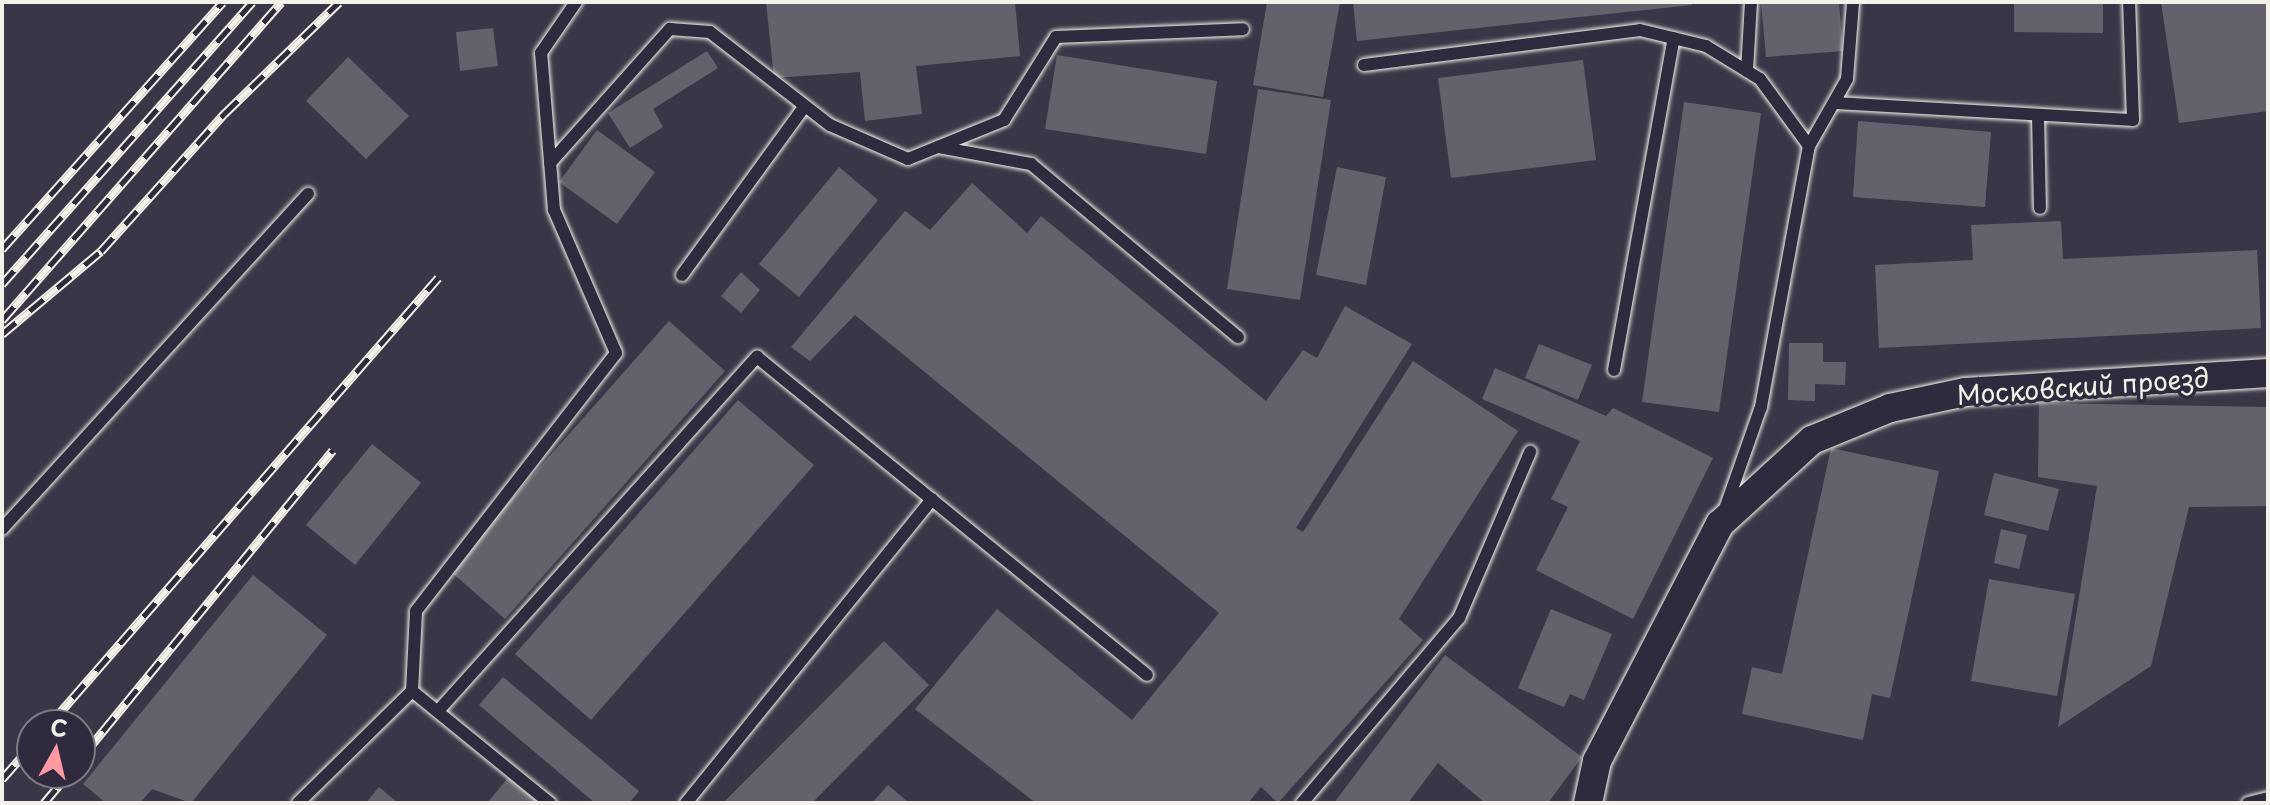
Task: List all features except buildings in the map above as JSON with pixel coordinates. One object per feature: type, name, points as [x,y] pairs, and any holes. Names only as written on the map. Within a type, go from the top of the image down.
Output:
[{"type":"street","name":"Московский проезд","points":[[1588,803],[1597,761],[1720,524],[1812,440],[1890,408],[2081,381],[2268,373]]},
{"type":"lane","points":[[298,803],[412,691],[416,611],[616,353],[554,210],[541,53],[576,2]]},
{"type":"lane","points":[[1747,71],[1751,2]]},
{"type":"lane","points":[[1720,524],[1761,407],[1809,146],[1837,103],[1847,79],[1853,2]]},
{"type":"lane","points":[[1837,103],[2133,120],[2129,2]]},
{"type":"lane","points":[[550,163],[670,29],[710,32],[804,107],[908,159],[1004,120],[1056,37],[1243,29]]},
{"type":"lane","points":[[1364,65],[1640,30],[1706,46],[1747,71],[1809,146]]},
{"type":"lane","points":[[1614,370],[1674,38]]},
{"type":"lane","points":[[682,275],[804,107]]},
{"type":"lane","points":[[2038,115],[2040,208]]},
{"type":"lane","points":[[938,147],[1031,164],[1238,337]]},
{"type":"lane","points":[[2,529],[308,194]]},
{"type":"lane","points":[[438,711],[757,357],[1147,675]]},
{"type":"lane","points":[[1302,803],[1459,618],[1530,452]]},
{"type":"lane","points":[[686,803],[932,499]]},
{"type":"lane","points":[[412,691],[550,803]]},
{"type":"lane","points":[[2248,803],[2268,798]]},
{"type":"railway","points":[[2,249],[223,2]]},
{"type":"railway","points":[[2,284],[252,2]]},
{"type":"railway","points":[[2,320],[281,2]]},
{"type":"railway","points":[[2,334],[101,251],[225,113],[339,2]]},
{"type":"railway","points":[[63,709],[438,278]]},
{"type":"railway","points":[[96,739],[333,450]]},
{"type":"railway","points":[[2,779],[16,763]]},
{"type":"railway","points":[[44,803],[56,789]]}]
